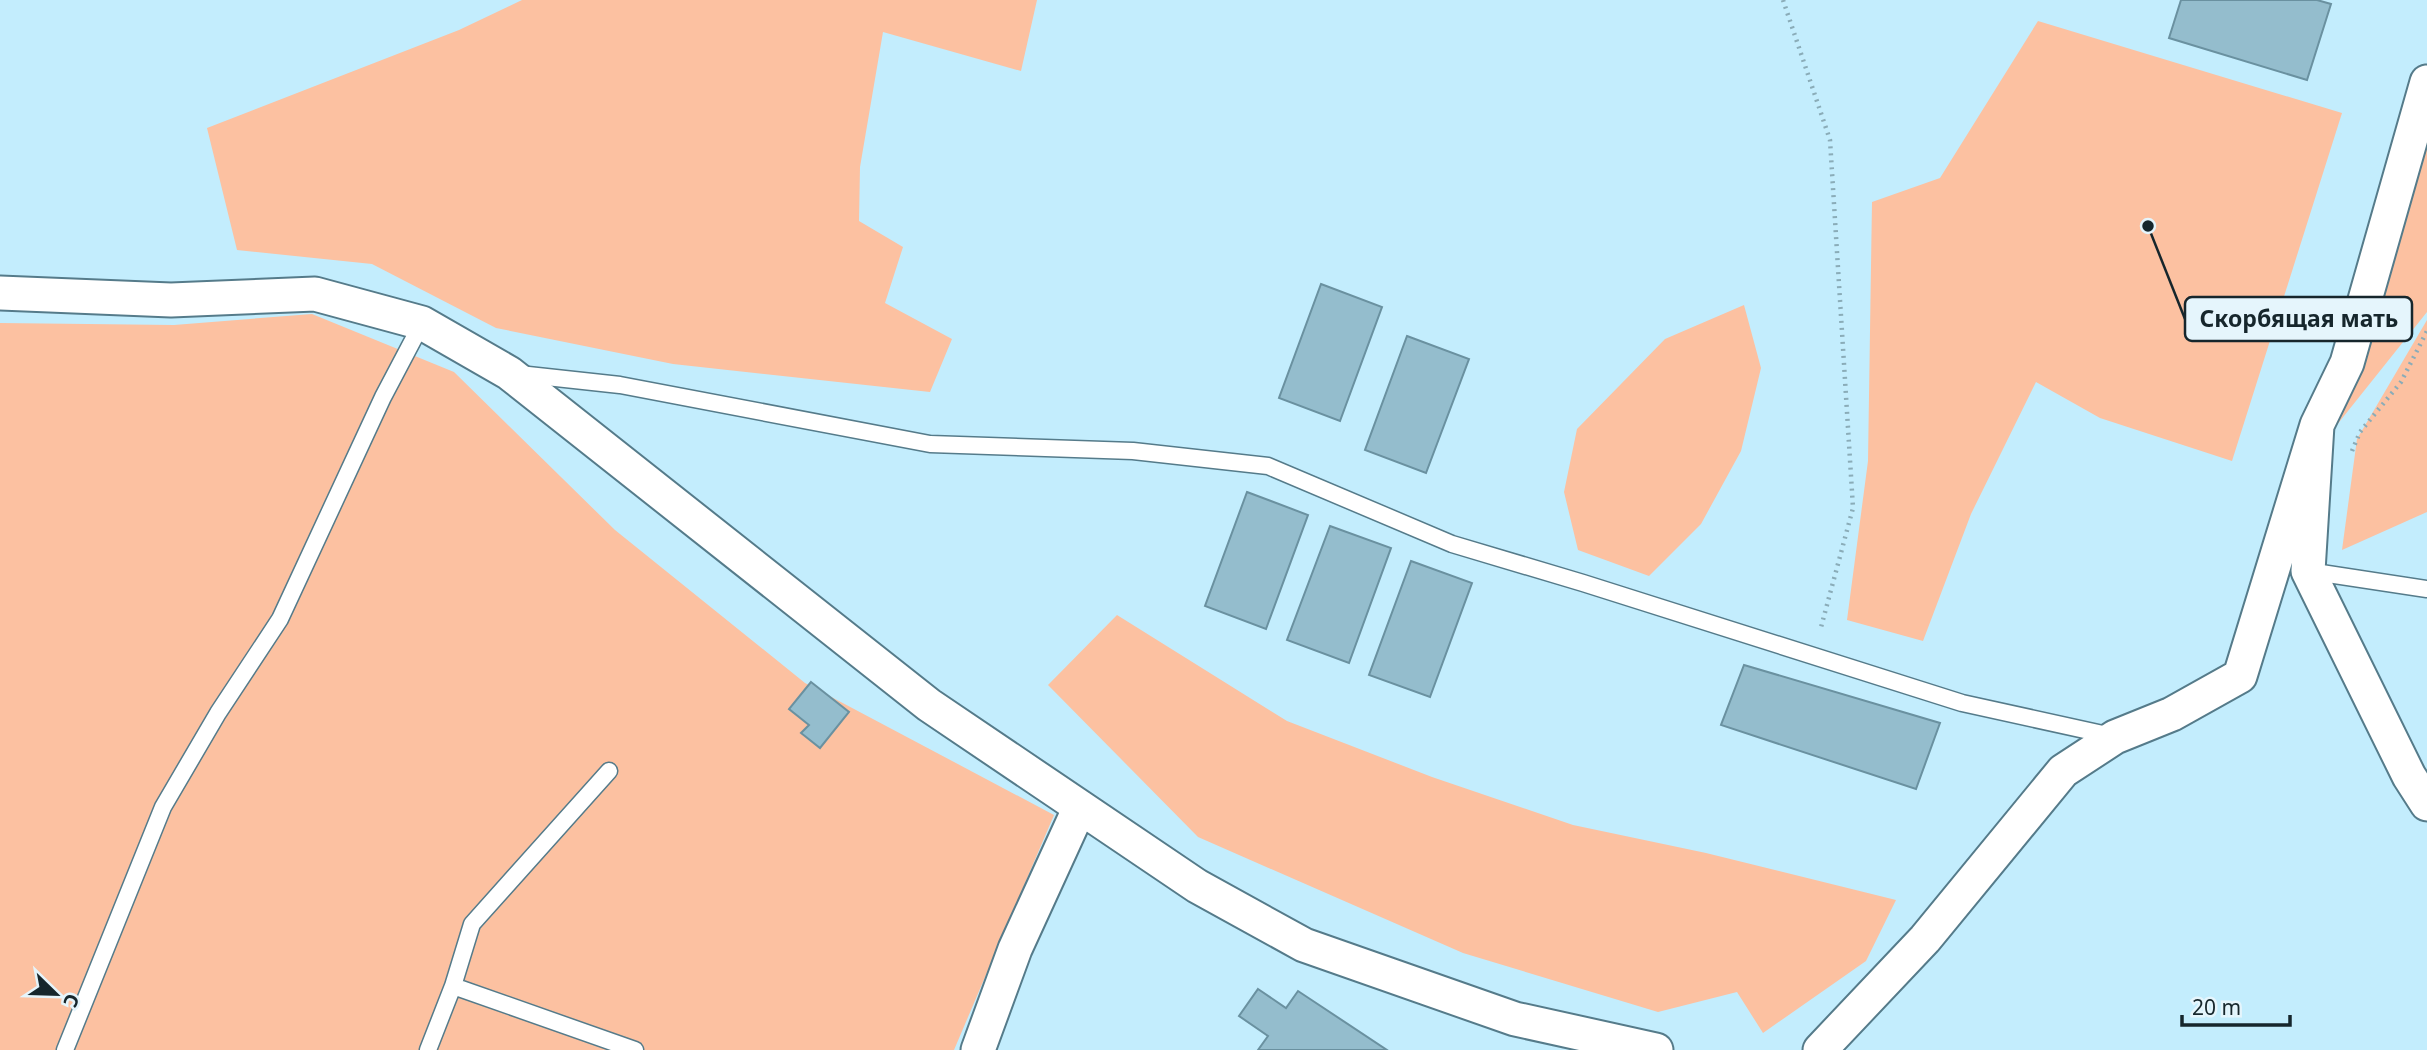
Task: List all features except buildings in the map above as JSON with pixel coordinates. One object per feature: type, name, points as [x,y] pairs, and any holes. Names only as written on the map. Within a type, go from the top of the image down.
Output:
[{"type":"street","points":[[1820,1050],[1925,939],[2063,771],[2115,737],[2172,714],[2240,676],[2316,425],[2347,363],[2427,82]]},
{"type":"street","points":[[0,293],[171,300],[315,294],[422,323],[509,373],[929,705],[1197,886],[1304,945],[1515,1019],[1656,1050]]},
{"type":"street","points":[[2316,425],[2308,570],[2409,776],[2427,804]]},
{"type":"street","points":[[978,1050],[1015,949],[1080,807]]},
{"type":"lane","points":[[65,1050],[163,807],[218,713],[280,620],[383,397],[422,323]]},
{"type":"lane","points":[[509,373],[620,386],[930,444],[1133,451],[1268,466],[1452,544],[1962,703],[2115,737]]},
{"type":"lane","points":[[2308,570],[2427,589]]},
{"type":"lane","points":[[428,1050],[453,986],[472,924],[609,771]]},
{"type":"lane","points":[[453,986],[635,1050]]},
{"type":"path","points":[[1783,0],[1830,140],[1853,508],[1814,656]]},
{"type":"path","points":[[2348,463],[2360,432],[2401,382],[2427,331]]},
{"type":"shaded area","points":[[522,0],[1037,0],[1021,71],[883,32],[860,167],[859,221],[903,247],[885,303],[952,339],[930,392],[673,364],[496,328],[372,264],[237,250],[207,128],[459,30]]},
{"type":"shaded area","points":[[2038,21],[2342,113],[2232,461],[2100,418],[2036,382],[1971,514],[1923,641],[1847,620],[1868,461],[1872,202],[1940,178]]},
{"type":"shaded area","points":[[2427,144],[2427,312],[2336,426]]},
{"type":"shaded area","points":[[1744,305],[1761,368],[1741,451],[1701,524],[1649,576],[1578,550],[1564,492],[1577,429],[1665,339]]},
{"type":"shaded area","points":[[312,314],[454,372],[615,530],[805,683],[1054,815],[954,1050],[0,1050],[0,323],[174,325]]},
{"type":"shaded area","points":[[2427,320],[2427,512],[2342,550],[2357,439]]},
{"type":"shaded area","points":[[1117,615],[1287,721],[1432,777],[1573,825],[1706,853],[1896,900],[1866,961],[1763,1033],[1737,992],[1658,1012],[1463,953],[1198,837],[1048,685]]},
{"type":"place","name":"Скорбящая мать","points":[[2148,226]]}]
